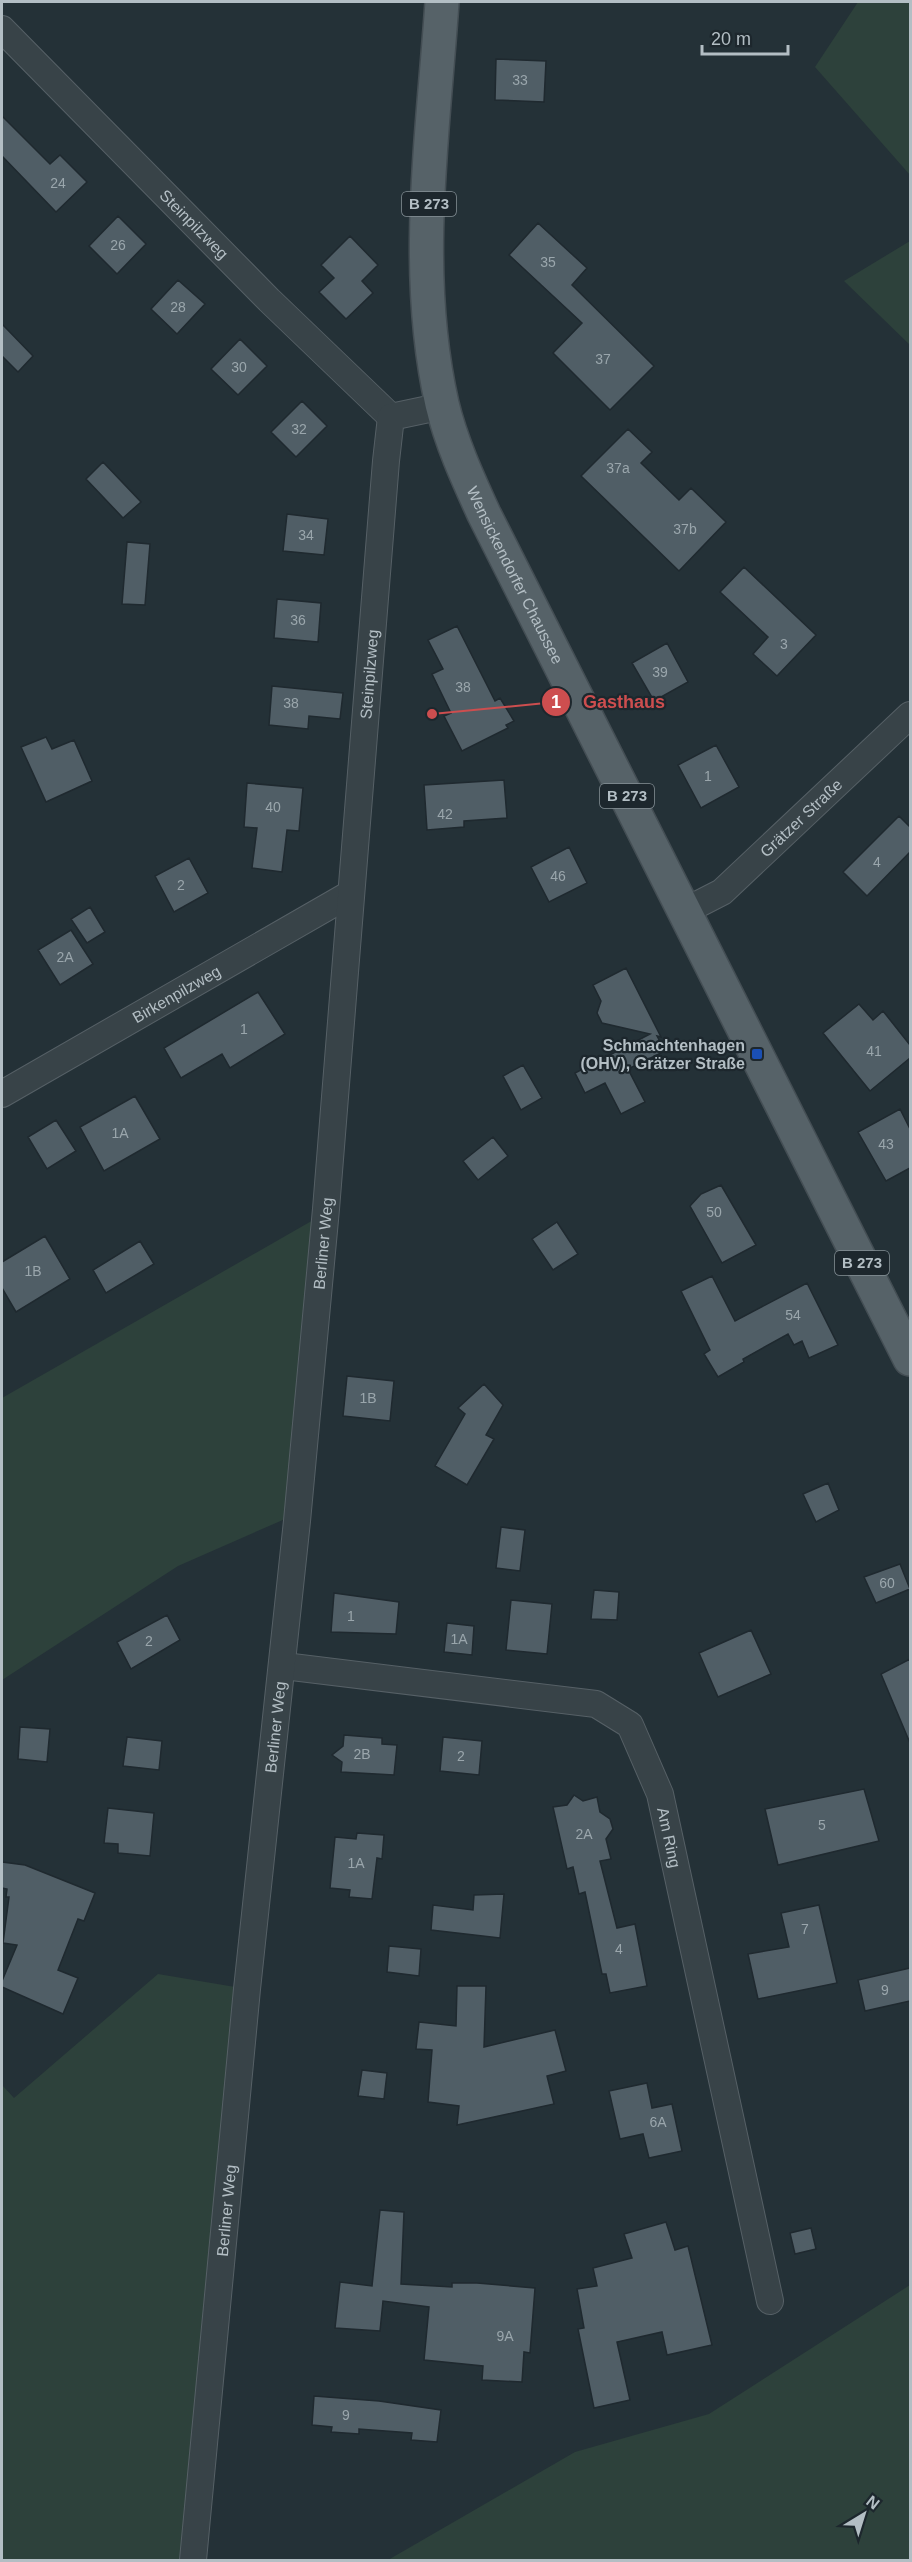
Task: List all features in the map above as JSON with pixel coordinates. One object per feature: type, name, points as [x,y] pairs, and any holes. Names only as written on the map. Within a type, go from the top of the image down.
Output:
[{"type":"main road","name":"Wensickendorfer Chaussee","points":[[442,2],[426,239],[426,298],[443,406],[457,451],[484,514],[908,1349]]},
{"type":"street","name":"Steinpilzweg","points":[[2,29],[269,300],[391,417],[350,894]]},
{"type":"street","points":[[391,417],[443,406]]},
{"type":"street","name":"Grätzer Straße","points":[[685,911],[722,892],[910,715]]},
{"type":"street","name":"Birkenpilzweg","points":[[2,1094],[350,894]]},
{"type":"street","name":"Berliner Weg","points":[[193,2560],[247,1989],[284,1666],[326,1209],[350,894]]},
{"type":"street","name":"Am Ring","points":[[284,1666],[596,1704],[630,1725],[660,1794],[770,2301]]},
{"type":"green space","points":[[858,2],[910,2],[910,175],[815,67]]},
{"type":"green space","points":[[910,241],[910,345],[844,281]]},
{"type":"green space","points":[[315,1219],[285,1519],[178,1566],[2,1680],[2,1398]]},
{"type":"green space","points":[[158,1974],[247,1989],[189,2560],[2,2560],[2,2085],[14,2098]]},
{"type":"green space","points":[[910,2285],[910,2560],[388,2560],[575,2452],[709,2414]]},
{"type":"building","points":[[496,59],[546,61],[544,102],[495,100]]},
{"type":"building","points":[[2,116],[50,164],[60,155],[87,182],[56,212],[2,156]]},
{"type":"building","points":[[118,216],[146,244],[117,274],[89,246]]},
{"type":"building","points":[[538,223],[587,268],[572,285],[654,366],[610,410],[553,353],[582,323],[509,255]]},
{"type":"building","points":[[350,236],[378,265],[362,281],[373,293],[346,319],[319,292],[334,278],[321,265]]},
{"type":"building","points":[[178,280],[205,304],[177,334],[151,309]]},
{"type":"building","points":[[2,324],[33,356],[18,372],[2,356]]},
{"type":"building","points":[[240,339],[267,366],[238,395],[211,369]]},
{"type":"building","points":[[302,401],[327,426],[296,457],[271,432]]},
{"type":"building","points":[[628,429],[652,452],[641,463],[679,500],[691,488],[726,522],[679,571],[581,476]]},
{"type":"building","points":[[103,462],[141,502],[123,518],[86,479]]},
{"type":"building","points":[[287,514],[328,519],[324,555],[283,551]]},
{"type":"building","points":[[127,542],[150,544],[145,605],[122,604]]},
{"type":"building","points":[[744,567],[816,635],[777,676],[753,654],[768,637],[720,592]]},
{"type":"building","points":[[277,599],[321,603],[318,642],[274,638]]},
{"type":"building","points":[[457,626],[495,701],[500,698],[514,721],[506,725],[508,728],[462,751],[444,716],[451,713],[432,674],[443,669],[428,640]]},
{"type":"building","points":[[667,643],[688,682],[654,701],[632,663]]},
{"type":"building","points":[[272,686],[343,693],[340,719],[309,716],[308,729],[269,725]]},
{"type":"building","points":[[46,737],[52,749],[74,740],[92,781],[46,802],[21,747]]},
{"type":"building","points":[[716,745],[739,787],[701,808],[678,765]]},
{"type":"building","points":[[504,780],[507,818],[464,821],[464,827],[427,830],[424,785]]},
{"type":"building","points":[[247,783],[303,788],[299,831],[287,830],[282,872],[252,868],[257,828],[244,827]]},
{"type":"building","points":[[899,816],[910,827],[910,852],[867,896],[843,872]]},
{"type":"building","points":[[569,847],[587,883],[549,902],[531,867]]},
{"type":"building","points":[[189,858],[208,893],[174,912],[155,876]]},
{"type":"building","points":[[90,907],[105,932],[87,943],[71,919]]},
{"type":"building","points":[[71,930],[93,964],[60,985],[38,950]]},
{"type":"building","points":[[626,968],[661,1037],[657,1036],[665,1051],[628,1069],[645,1102],[621,1114],[605,1083],[585,1093],[575,1073],[650,1034],[602,1023],[597,1013],[601,1001],[593,985]]},
{"type":"building","points":[[258,992],[285,1034],[230,1068],[222,1054],[181,1078],[164,1048]]},
{"type":"building","points":[[859,1004],[873,1020],[883,1011],[910,1045],[910,1058],[870,1091],[823,1033]]},
{"type":"building","points":[[523,1065],[542,1098],[521,1110],[503,1076]]},
{"type":"building","points":[[135,1096],[160,1139],[104,1171],[80,1127]]},
{"type":"building","points":[[900,1109],[910,1129],[910,1168],[886,1181],[858,1132]]},
{"type":"building","points":[[56,1120],[76,1151],[47,1169],[28,1137]]},
{"type":"building","points":[[493,1137],[508,1156],[478,1180],[463,1161]]},
{"type":"building","points":[[721,1185],[756,1245],[722,1263],[690,1206],[701,1194]]},
{"type":"building","points":[[557,1222],[578,1254],[553,1270],[532,1239]]},
{"type":"building","points":[[45,1236],[70,1279],[16,1312],[2,1288],[2,1262]]},
{"type":"building","points":[[140,1241],[154,1264],[106,1293],[93,1270]]},
{"type":"building","points":[[712,1276],[735,1321],[807,1283],[838,1345],[809,1358],[802,1341],[794,1345],[788,1334],[743,1359],[744,1362],[718,1377],[704,1354],[710,1350],[681,1291]]},
{"type":"building","points":[[347,1376],[394,1381],[390,1421],[343,1416]]},
{"type":"building","points":[[484,1384],[503,1405],[486,1435],[494,1439],[467,1485],[435,1466],[465,1414],[458,1408]]},
{"type":"building","points":[[828,1483],[839,1510],[816,1522],[803,1494]]},
{"type":"building","points":[[501,1527],[525,1530],[520,1571],[496,1568]]},
{"type":"building","points":[[900,1564],[910,1589],[876,1603],[864,1577]]},
{"type":"building","points":[[594,1590],[619,1592],[617,1620],[591,1619]]},
{"type":"building","points":[[334,1593],[399,1602],[396,1634],[331,1632]]},
{"type":"building","points":[[511,1600],[552,1604],[547,1654],[506,1650]]},
{"type":"building","points":[[167,1615],[180,1640],[131,1669],[117,1642]]},
{"type":"building","points":[[447,1623],[474,1626],[472,1655],[444,1652]]},
{"type":"building","points":[[751,1630],[771,1674],[718,1697],[699,1653]]},
{"type":"building","points":[[910,1659],[910,1743],[881,1674]]},
{"type":"building","points":[[20,1727],[50,1729],[47,1762],[18,1759]]},
{"type":"building","points":[[344,1735],[382,1738],[382,1744],[397,1745],[394,1775],[341,1772],[342,1762],[332,1755],[343,1746]]},
{"type":"building","points":[[127,1737],[162,1741],[159,1770],[123,1766]]},
{"type":"building","points":[[443,1737],[482,1741],[479,1775],[440,1771]]},
{"type":"building","points":[[864,1789],[879,1841],[778,1865],[765,1809]]},
{"type":"building","points":[[574,1795],[583,1801],[597,1797],[600,1812],[610,1819],[613,1829],[606,1839],[611,1859],[600,1861],[617,1928],[635,1924],[647,1986],[610,1993],[606,1974],[602,1974],[585,1892],[579,1894],[573,1867],[567,1869],[553,1807],[567,1805]]},
{"type":"building","points":[[108,1808],[154,1813],[150,1856],[118,1853],[118,1844],[104,1843]]},
{"type":"building","points":[[357,1833],[384,1835],[382,1859],[377,1858],[372,1899],[349,1897],[350,1890],[330,1888],[335,1837],[356,1839]]},
{"type":"building","points":[[2,1862],[25,1865],[95,1893],[84,1921],[78,1919],[58,1970],[78,1978],[63,2014],[2,1987],[2,1981],[17,1945],[3,1943],[9,1897],[6,1897],[7,1889],[2,1888]]},
{"type":"building","points":[[504,1894],[500,1938],[431,1930],[433,1905],[473,1910],[474,1895]]},
{"type":"building","points":[[819,1905],[837,1983],[758,1999],[748,1954],[789,1947],[781,1913]]},
{"type":"building","points":[[389,1946],[421,1949],[419,1976],[387,1972]]},
{"type":"building","points":[[910,1968],[910,2001],[865,2011],[858,1980]]},
{"type":"building","points":[[457,1986],[486,1986],[484,2047],[555,2030],[566,2071],[547,2076],[554,2104],[457,2125],[459,2106],[428,2102],[432,2050],[416,2049],[419,2022],[456,2026]]},
{"type":"building","points":[[362,2070],[387,2073],[384,2099],[358,2096]]},
{"type":"building","points":[[647,2083],[652,2108],[672,2104],[682,2151],[649,2158],[643,2134],[620,2139],[609,2091]]},
{"type":"building","points":[[380,2210],[404,2212],[401,2284],[452,2287],[452,2283],[477,2283],[535,2288],[530,2353],[524,2352],[522,2382],[482,2380],[483,2366],[424,2360],[429,2307],[383,2301],[380,2331],[335,2328],[340,2282],[372,2286]]},
{"type":"building","points":[[666,2222],[675,2250],[688,2246],[712,2345],[667,2355],[662,2332],[617,2342],[630,2400],[594,2408],[578,2329],[584,2328],[577,2289],[597,2286],[593,2268],[632,2258],[624,2234]]},
{"type":"building","points":[[811,2228],[816,2249],[795,2254],[790,2233]]},
{"type":"building","points":[[314,2396],[379,2401],[441,2410],[437,2442],[411,2440],[412,2433],[359,2429],[359,2434],[331,2432],[332,2427],[312,2425]]},
{"type":"place","name":"Gasthaus","points":[[432,714]]},
{"type":"place","name":"Schmachtenhagen (OHV), Grätzer Straße","points":[[757,1054]]}]
